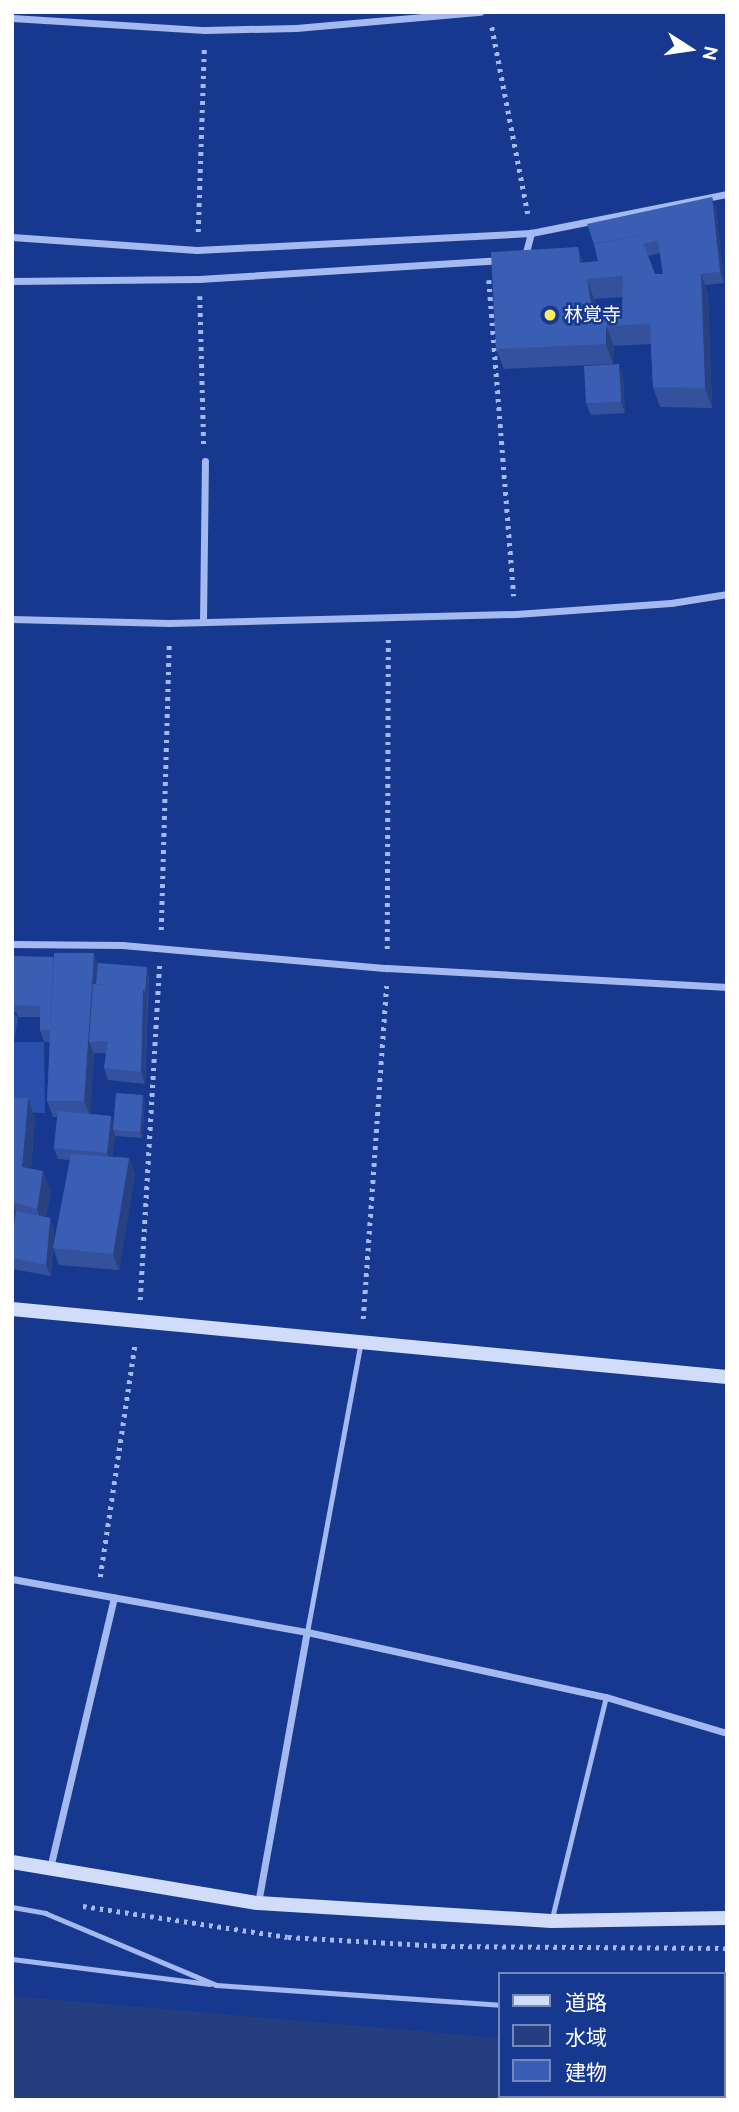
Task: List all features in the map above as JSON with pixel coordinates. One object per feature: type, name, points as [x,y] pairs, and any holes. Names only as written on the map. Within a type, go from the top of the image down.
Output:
[{"type":"street","points":[[12,18],[205,30],[296,28],[480,12]]},
{"type":"street","points":[[12,237],[197,250],[531,233],[727,194]]},
{"type":"street","points":[[12,281],[199,279],[488,262],[526,252],[531,233]]},
{"type":"street","points":[[203,622],[205,461]]},
{"type":"street","points":[[12,619],[169,623],[516,614],[671,603],[727,594]]},
{"type":"street","points":[[12,944],[160,947],[387,968],[727,987]]},
{"type":"street","points":[[12,1309],[727,1377]]},
{"type":"street","points":[[12,1579],[307,1632],[606,1697],[727,1733]]},
{"type":"street","points":[[50,1869],[114,1597]]},
{"type":"street","points":[[258,1903],[307,1632]]},
{"type":"street","points":[[12,1862],[258,1903],[551,1921],[727,1918]]},
{"type":"lane","points":[[307,1632],[361,1341]]},
{"type":"lane","points":[[551,1921],[606,1697]]},
{"type":"lane","points":[[12,1907],[45,1913],[216,1985]]},
{"type":"lane","points":[[12,1959],[216,1985],[498,2005]]},
{"type":"path","points":[[489,12],[531,233]]},
{"type":"path","points":[[197,250],[205,30]]},
{"type":"path","points":[[488,262],[516,614]]},
{"type":"path","points":[[199,279],[205,461]]},
{"type":"path","points":[[361,1341],[387,968],[388,618]]},
{"type":"path","points":[[97,1593],[139,1319],[160,947],[169,623]]},
{"type":"shaded area","points":[[12,1013],[18,1017],[14,1042],[44,1042],[45,1113],[12,1112]]},
{"type":"water","points":[[12,1996],[498,2038],[498,2098],[725,2098],[727,2038],[727,2100],[12,2100]]},
{"type":"building","points":[[712,197],[720,272],[663,274],[658,241],[643,244],[640,235],[594,244],[587,224]]},
{"type":"building","points":[[640,235],[655,274],[701,274],[705,388],[653,387],[650,324],[606,326],[606,344],[496,349],[491,252],[578,247],[580,263],[598,261],[594,244]],"holes":[[[623,276],[622,310],[592,310],[587,279]]]},
{"type":"building","points":[[619,364],[621,402],[586,403],[584,366]]},
{"type":"building","points":[[54,953],[94,953],[84,1101],[47,1101]]},
{"type":"building","points":[[12,956],[53,957],[50,1030],[40,1030],[40,1006],[14,1005]]},
{"type":"building","points":[[98,963],[147,967],[145,993],[143,988],[96,984]]},
{"type":"building","points":[[93,984],[143,988],[141,1072],[104,1068],[108,1041],[89,1042]]},
{"type":"building","points":[[116,1093],[143,1095],[140,1132],[113,1130]]},
{"type":"building","points":[[12,1098],[28,1098],[22,1167],[43,1171],[37,1209],[13,1202],[12,1205]]},
{"type":"building","points":[[58,1111],[111,1116],[107,1153],[54,1148]]},
{"type":"building","points":[[71,1154],[129,1158],[113,1254],[53,1248]]},
{"type":"building","points":[[16,1211],[50,1218],[46,1265],[12,1258]]},
{"type":"place","name":"林覚寺","points":[[550,315]]}]
